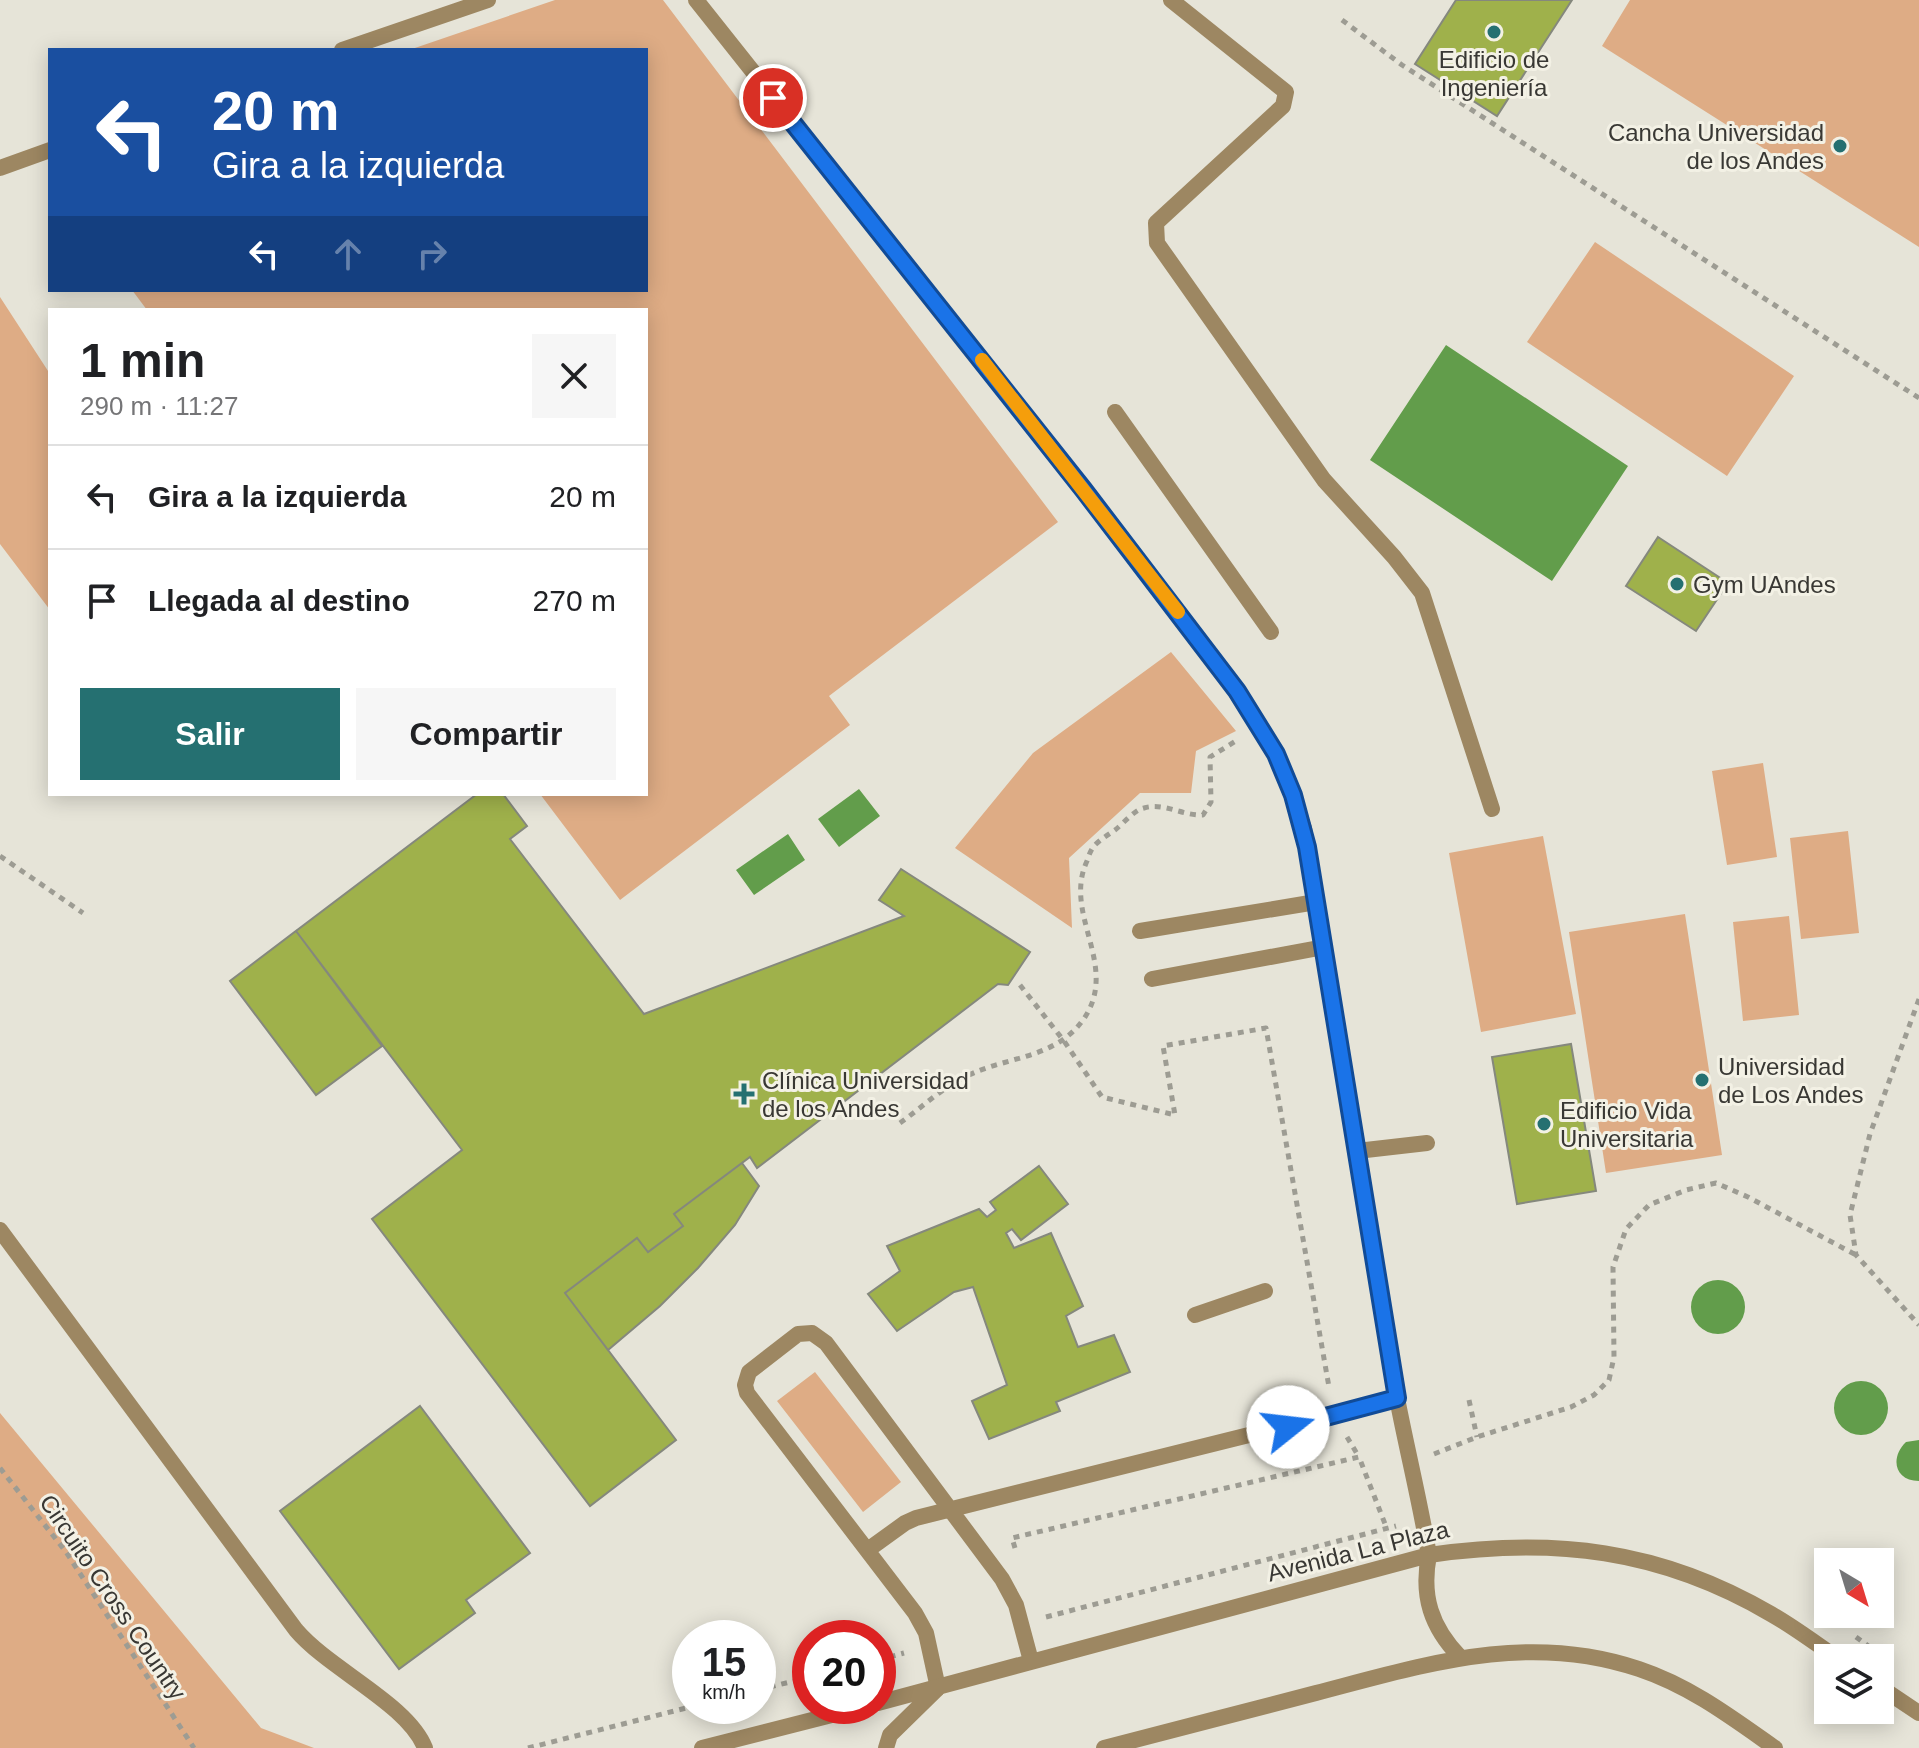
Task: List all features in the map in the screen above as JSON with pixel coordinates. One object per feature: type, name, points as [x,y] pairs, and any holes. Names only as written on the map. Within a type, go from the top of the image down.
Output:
[{"type":"street","points":[[348,48],[488,0]]},
{"type":"street","points":[[696,0],[1122,539],[1219,666],[1276,754],[1299,814],[1324,947],[1397,1398],[1429,1555],[1425,1577],[1426,1599],[1444,1641],[1460,1657]]},
{"type":"street","points":[[1171,0],[1286,92],[1283,106],[1156,223],[1157,243],[1324,480],[1394,557],[1422,593],[1492,809]]},
{"type":"street","points":[[0,168],[48,151]]},
{"type":"street","points":[[1115,412],[1271,632]]},
{"type":"street","points":[[1140,931],[1316,902]]},
{"type":"street","points":[[1152,979],[1324,947]]},
{"type":"street","points":[[1357,1151],[1427,1143]]},
{"type":"street","points":[[0,1230],[307,1643],[398,1712],[417,1732],[425,1748]]},
{"type":"street","points":[[1195,1315],[1265,1291]]},
{"type":"street","points":[[886,1748],[890,1735],[938,1688],[926,1633],[915,1613],[747,1393],[745,1385],[749,1372],[798,1334],[812,1333],[826,1343],[1002,1579],[1022,1623],[1031,1661]]},
{"type":"street","points":[[869,1549],[905,1523],[950,1508],[1397,1398]]},
{"type":"street","name":"Avenida La Plaza","points":[[896,1698],[1429,1555],[1478,1548],[1528,1546],[1578,1549],[1628,1557],[1676,1570],[1772,1614],[1816,1644]]},
{"type":"street","points":[[1104,1748],[1460,1657],[1528,1651],[1563,1652],[1638,1668],[1714,1704],[1775,1748]]},
{"type":"street","points":[[1894,1696],[1919,1713]]},
{"type":"street","points":[[702,1748],[796,1724]]},
{"type":"path","points":[[1342,20],[1402,65],[1919,398]]},
{"type":"path","points":[[900,1123],[963,1077],[998,1064],[1038,1055],[1064,1041],[1084,1018],[1097,985],[1095,951],[1079,905],[1081,874],[1093,847],[1143,808],[1167,808],[1190,816],[1203,815],[1211,802],[1210,757],[1260,726]]},
{"type":"path","points":[[0,856],[83,913]]},
{"type":"path","points":[[1020,985],[1064,1041],[1102,1097],[1175,1115],[1163,1046],[1266,1028],[1334,1414],[1359,1457],[1387,1529]]},
{"type":"path","points":[[1856,1255],[1850,1215],[1856,1188],[1870,1134],[1919,999]]},
{"type":"path","points":[[1411,1463],[1477,1437],[1571,1407],[1594,1395],[1609,1380],[1614,1357],[1613,1267],[1626,1229],[1649,1205],[1686,1190],[1716,1183],[1856,1255],[1919,1325]]},
{"type":"path","points":[[1469,1400],[1477,1437]]},
{"type":"path","points":[[1017,1552],[1012,1538],[1359,1457]]},
{"type":"path","name":"Circuito Cross Country","points":[[0,1468],[66,1552],[194,1748]]},
{"type":"path","points":[[1022,1623],[1423,1519]]},
{"type":"path","points":[[528,1748],[672,1712]]},
{"type":"shaded area","points":[[555,0],[663,0],[1058,522],[829,696],[850,725],[620,900],[542,796],[648,796],[648,308],[146,308],[134,292],[648,292],[648,48],[415,48]]},
{"type":"shaded area","name":"Cancha Universidad de los Andes","points":[[1630,0],[1919,0],[1919,247],[1602,46]]},
{"type":"shaded area","points":[[1595,242],[1794,376],[1727,476],[1527,342]]},
{"type":"shaded area","points":[[0,297],[48,371],[48,607],[0,544]]},
{"type":"shaded area","points":[[1446,345],[1628,466],[1552,581],[1370,460]]},
{"type":"shaded area","points":[[1171,652],[1236,731],[1196,751],[1191,793],[1140,793],[1069,858],[1072,928],[955,848],[1033,753]]},
{"type":"shaded area","points":[[1763,763],[1777,857],[1727,865],[1712,771]]},
{"type":"shaded area","points":[[859,789],[880,816],[839,847],[818,819]]},
{"type":"shaded area","points":[[1848,831],[1859,933],[1801,939],[1790,838]]},
{"type":"shaded area","points":[[788,834],[805,860],[754,895],[736,870]]},
{"type":"shaded area","points":[[1543,836],[1576,1014],[1481,1032],[1449,853]]},
{"type":"shaded area","points":[[1685,914],[1722,1155],[1606,1173],[1569,932]]},
{"type":"shaded area","points":[[1789,916],[1799,1015],[1743,1021],[1733,922]]},
{"type":"shaded area","points":[[1718,1280],[1737,1288],[1745,1307],[1737,1326],[1718,1334],[1699,1326],[1691,1307],[1699,1288]]},
{"type":"shaded area","points":[[815,1372],[901,1482],[863,1512],[777,1401]]},
{"type":"shaded area","points":[[1861,1381],[1880,1389],[1888,1408],[1880,1427],[1861,1435],[1842,1427],[1834,1408],[1842,1389]]},
{"type":"shaded area","points":[[0,1413],[261,1728],[314,1748],[0,1748]]},
{"type":"shaded area","points":[[1919,1440],[1919,1481],[1904,1477],[1896,1461],[1906,1442]]},
{"type":"building","name":"Edificio de Ingeniería","points":[[1456,0],[1572,0],[1497,116],[1415,64]]},
{"type":"building","name":"Gym UAndes","points":[[1658,537],[1728,583],[1696,631],[1626,586]]},
{"type":"building","points":[[474,796],[504,796],[527,826],[510,839],[644,1014],[904,916],[879,900],[901,869],[1030,952],[1008,985],[998,984],[757,1168],[750,1157],[674,1214],[683,1226],[648,1252],[637,1238],[565,1293],[676,1440],[590,1506],[372,1219],[462,1150],[296,931]]},
{"type":"building","points":[[296,931],[382,1046],[316,1095],[230,981]]},
{"type":"building","name":"Edificio Vida Universitaria","points":[[1571,1044],[1596,1191],[1517,1204],[1492,1057]]},
{"type":"building","points":[[742,1163],[759,1186],[735,1225],[660,1306],[608,1350],[565,1293],[637,1238],[648,1252],[683,1226],[674,1214]]},
{"type":"building","points":[[1039,1166],[1068,1204],[1021,1240],[1012,1229],[1006,1233],[1014,1248],[1051,1233],[1083,1306],[1066,1316],[1078,1347],[1114,1335],[1130,1372],[1056,1402],[1060,1411],[989,1439],[972,1401],[1007,1385],[973,1287],[954,1292],[897,1331],[868,1294],[900,1271],[887,1246],[979,1209],[987,1217],[996,1210],[990,1202]]},
{"type":"building","points":[[420,1406],[530,1553],[466,1600],[475,1613],[399,1669],[280,1511]]},
{"type":"slow traffic","points":[[982,360],[1178,612]]},
{"type":"place","name":"Edificio de Ingeniería","points":[[1494,32]]},
{"type":"place","name":"Cancha Universidad de los Andes","points":[[1840,146]]},
{"type":"place","name":"Gym UAndes","points":[[1677,584]]},
{"type":"place","name":"Universidad de Los Andes","points":[[1702,1080]]},
{"type":"place","name":"Clínica Universidad de los Andes","points":[[744,1094]]},
{"type":"place","name":"Edificio Vida Universitaria","points":[[1544,1124]]},
{"type":"route","points":[[773,98],[1219,666],[1266,736],[1293,795],[1304,828],[1397,1398],[1288,1427]]}]
